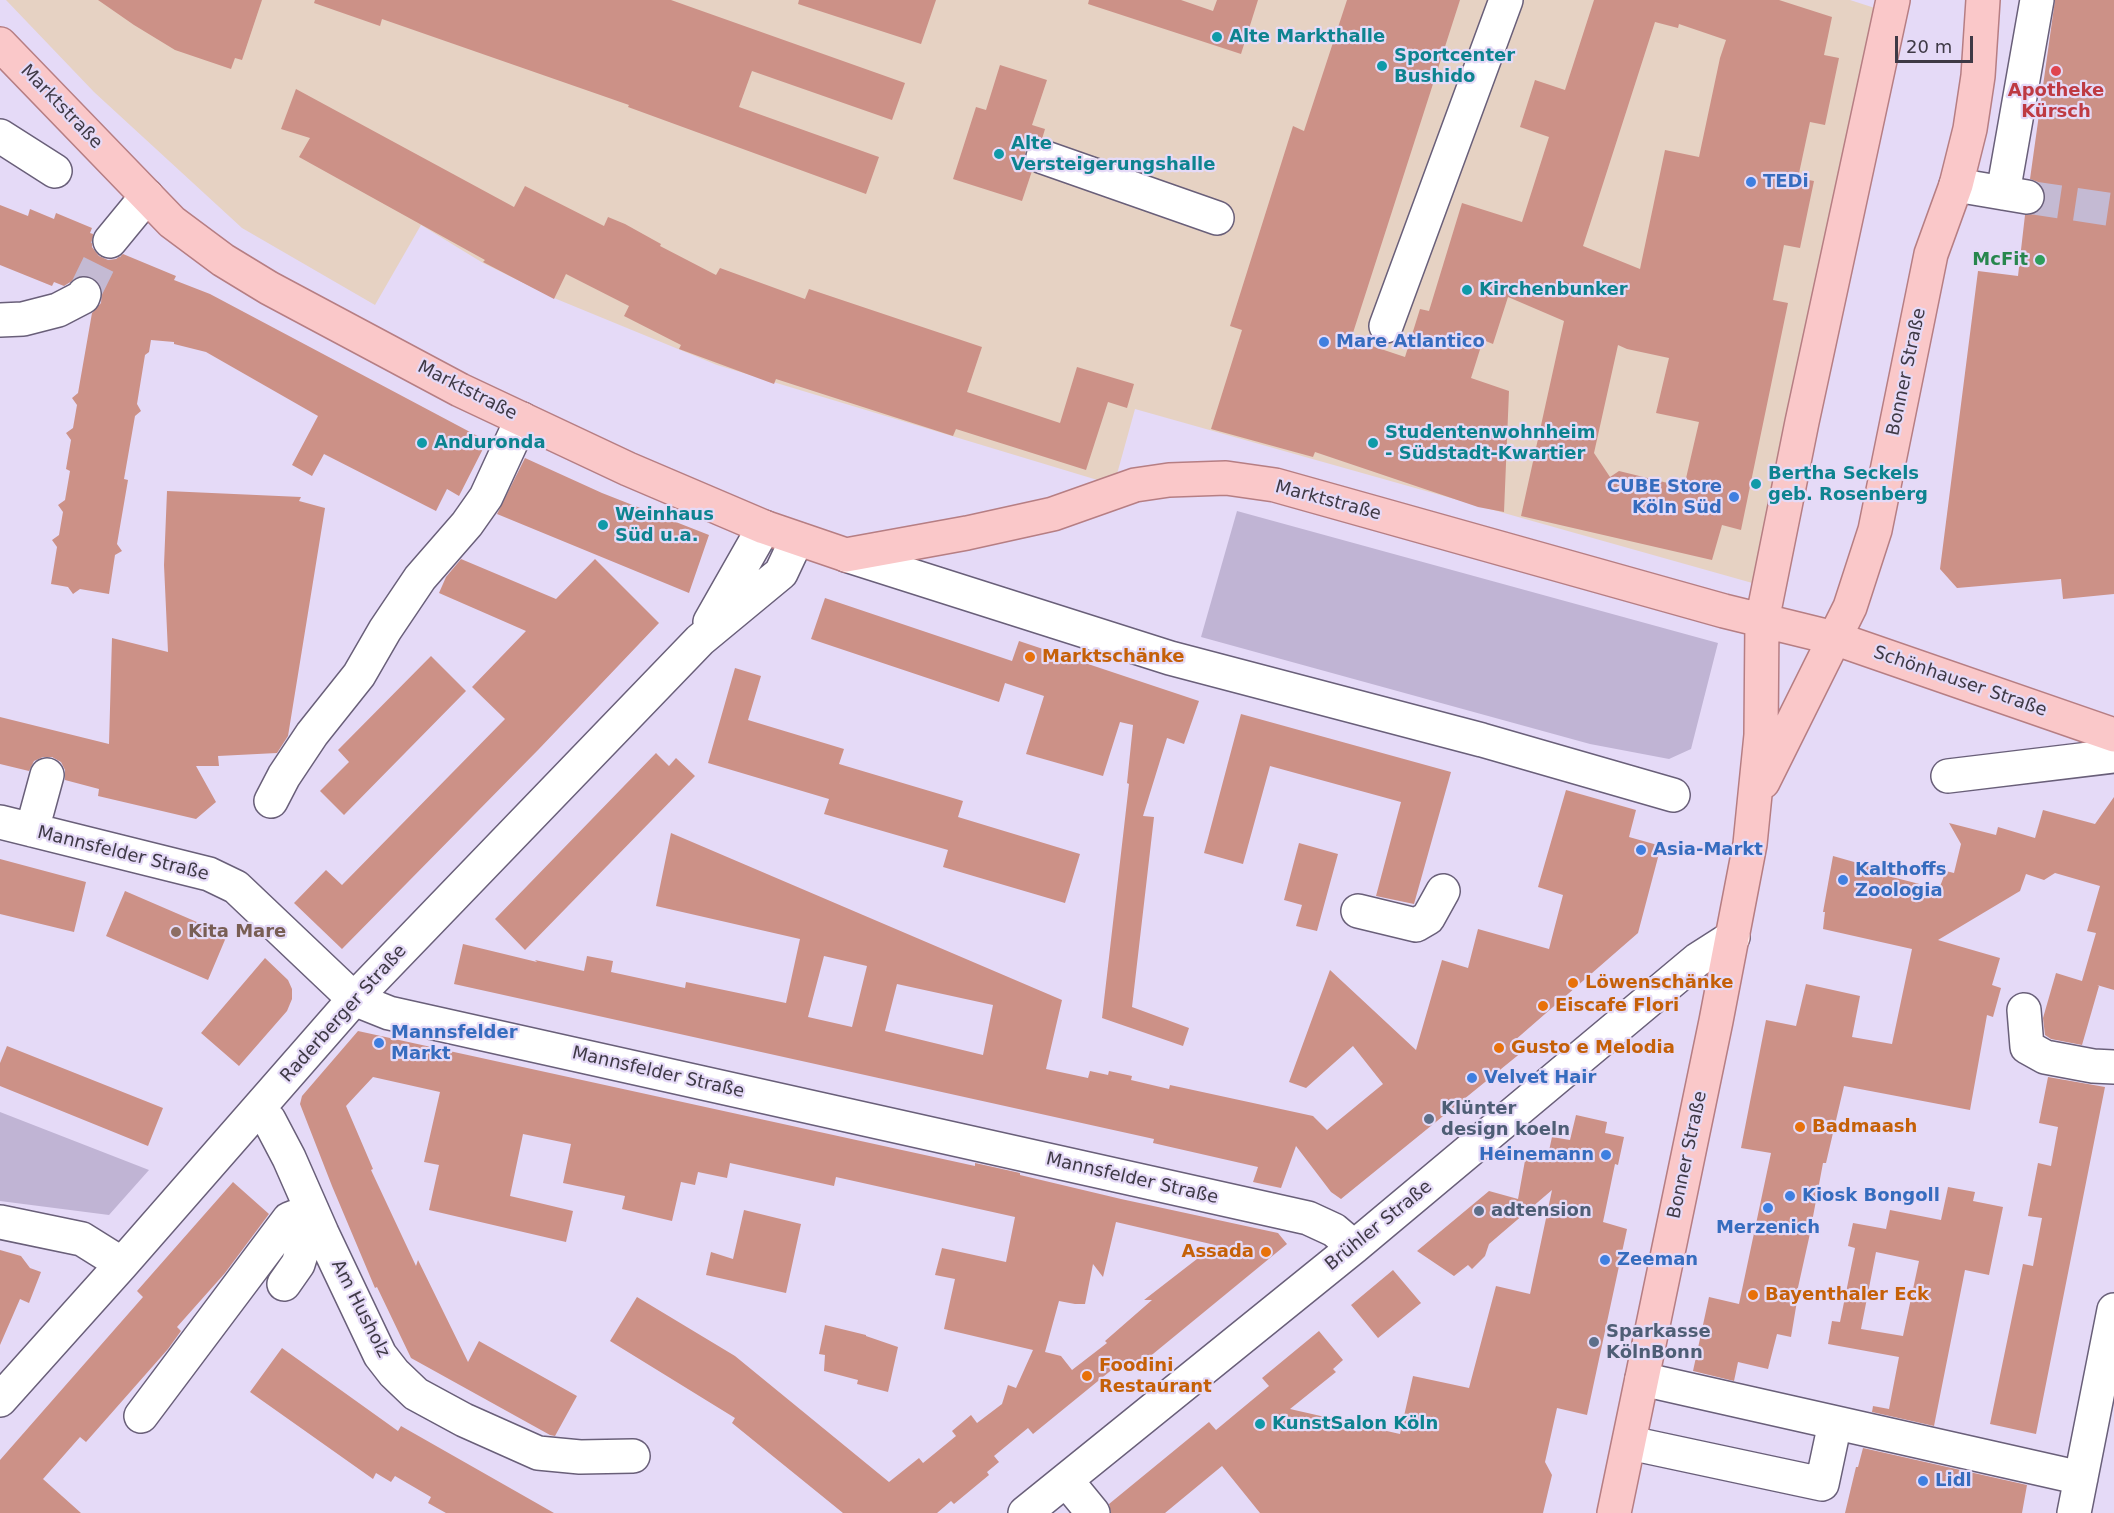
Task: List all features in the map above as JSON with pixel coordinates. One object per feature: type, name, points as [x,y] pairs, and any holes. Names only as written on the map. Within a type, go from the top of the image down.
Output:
[{"type":"main road","name":"Bonner Straße","points":[[1614,1513],[1733,937],[1750,843],[1761,735],[1762,621],[1802,422],[1893,0]]},
{"type":"main road","name":"Bonner Straße","points":[[1756,797],[1819,634],[1850,607],[1875,530],[1931,254],[1956,185],[1970,129],[1983,0]]},
{"type":"main road","name":"Marktstraße","points":[[0,44],[172,222],[223,260],[269,288],[460,390],[627,469],[764,527],[846,555],[967,533],[1053,514],[1135,485],[1169,480],[1226,478],[1275,485],[1762,621],[1819,634]]},
{"type":"main road","name":"Schönhauser Straße","points":[[1819,634],[2114,735]]},
{"type":"street","points":[[1386,326],[1506,0]]},
{"type":"street","points":[[1956,185],[2015,195],[2037,0]]},
{"type":"street","points":[[0,136],[55,171]]},
{"type":"street","points":[[1043,157],[1217,218]]},
{"type":"street","points":[[110,241],[147,196]]},
{"type":"street","points":[[0,320],[23,320],[58,310],[83,297],[84,294]]},
{"type":"street","points":[[271,801],[312,734],[359,675],[385,630],[420,578],[467,524],[486,497],[522,419]]},
{"type":"street","name":"Raderberger Straße","points":[[700,640],[764,527]]},
{"type":"street","name":"Raderberger Straße","points":[[0,1400],[354,999],[700,640],[781,573],[797,539]]},
{"type":"street","name":"Marktstraße","points":[[846,555],[1189,664],[1482,740],[1673,795]]},
{"type":"street","points":[[1948,776],[2114,756]]},
{"type":"street","points":[[32,830],[47,775]]},
{"type":"street","name":"Mannsfelder Straße","points":[[0,822],[209,874],[236,887],[354,999],[400,1015],[1308,1218],[1334,1230],[1354,1247]]},
{"type":"street","points":[[1358,911],[1416,925],[1428,918],[1443,891]]},
{"type":"street","name":"Brühler Straße","points":[[1025,1513],[1354,1247],[1697,960],[1733,937]]},
{"type":"street","points":[[2024,1010],[2027,1047],[2044,1057],[2093,1066],[2114,1067]]},
{"type":"street","name":"Am Husholz","points":[[257,1110],[269,1120],[289,1158],[380,1354],[394,1373],[416,1394],[464,1420],[538,1453],[580,1457],[633,1456]]},
{"type":"street","points":[[141,1416],[289,1220],[317,1222],[305,1242],[298,1264],[284,1284]]},
{"type":"street","points":[[0,1222],[82,1239],[122,1264]]},
{"type":"street","points":[[2074,1513],[2110,1361],[2114,1310]]},
{"type":"street","points":[[1642,1379],[2081,1478]]},
{"type":"street","points":[[1630,1443],[1822,1485],[1835,1423]]},
{"type":"street","points":[[1066,1480],[1093,1513]]},
{"type":"shaded area","points":[[6,0],[1850,0],[1881,10],[1763,586],[1135,409],[1114,485],[717,365],[554,298],[483,263],[421,225],[375,305],[242,228],[94,92]]},
{"type":"shaded area","points":[[1237,511],[1718,643],[1691,749],[1669,759],[1590,744],[1201,637]]},
{"type":"shaded area","points":[[0,1112],[149,1170],[109,1215],[0,1201]]},
{"type":"building","points":[[98,0],[262,0],[242,60],[235,58],[231,69],[175,50]]},
{"type":"building","points":[[315,0],[671,0],[905,83],[892,120],[752,71],[739,107],[879,157],[866,194],[628,107],[629,105],[382,19],[380,26],[314,3]]},
{"type":"building","points":[[799,0],[936,0],[921,44],[798,4]]},
{"type":"building","name":"Alte Markthalle","points":[[1089,0],[1181,0],[1213,11],[1217,0],[1258,0],[1241,54],[1088,4]]},
{"type":"building","points":[[1347,0],[1460,0],[1351,339],[1405,357],[1420,309],[1429,311],[1462,203],[1522,222],[1549,137],[1520,127],[1535,80],[1565,90],[1594,0],[1779,0],[1832,17],[1824,55],[1839,58],[1825,125],[1810,122],[1798,178],[1814,181],[1800,248],[1784,245],[1773,300],[1788,303],[1741,530],[1722,525],[1712,560],[1521,516],[1564,321],[1508,297],[1493,344],[1483,340],[1471,378],[1509,391],[1504,512],[1478,507],[1315,452],[1313,457],[1211,429],[1242,330],[1230,326],[1293,126],[1304,131]],"holes":[[[1655,22],[1678,28],[1679,24],[1726,40],[1699,157],[1665,150],[1640,269],[1583,246]],[[1618,345],[1669,358],[1656,413],[1699,422],[1684,487],[1619,471],[1610,477],[1594,453]]]},
{"type":"building","points":[[2055,0],[2114,0],[2114,594],[2063,599],[2061,579],[1957,588],[1940,569],[1978,271],[2018,276],[2025,215],[2034,214],[2041,209],[2045,201],[2044,190],[2038,182],[2030,179]]},
{"type":"building","name":"Alte Versteigerungshalle","points":[[1000,65],[1047,80],[1032,125],[1045,129],[1042,139],[1031,142],[1025,151],[1025,161],[1032,171],[1022,201],[953,179],[976,107],[986,110]]},
{"type":"building","points":[[296,89],[514,207],[525,186],[604,226],[608,217],[625,224],[661,244],[660,246],[716,275],[720,268],[805,299],[809,289],[982,347],[967,392],[1060,423],[1077,367],[1134,384],[1127,408],[1108,402],[1086,470],[956,429],[953,436],[776,379],[774,384],[679,349],[681,345],[624,316],[629,306],[566,274],[554,299],[483,262],[485,260],[299,157],[310,138],[281,129]]},
{"type":"building","points":[[0,205],[28,216],[30,209],[54,219],[56,213],[92,228],[90,233],[93,234],[92,247],[99,256],[108,260],[116,259],[123,254],[176,276],[174,280],[210,294],[487,441],[459,496],[447,489],[436,511],[324,454],[312,476],[292,465],[318,416],[206,352],[174,344],[174,342],[151,340],[149,352],[145,355],[137,404],[141,411],[135,416],[124,479],[128,480],[117,544],[122,551],[115,555],[109,594],[80,589],[73,594],[68,587],[51,584],[57,547],[52,540],[59,535],[63,512],[58,505],[65,500],[70,471],[66,469],[71,440],[66,433],[73,428],[77,405],[72,398],[78,393],[92,313],[101,303],[102,291],[98,281],[89,276],[80,276],[64,286],[54,282],[52,286],[0,265]]},
{"type":"building","name":"Weinhaus Süd u.a.","points":[[525,458],[602,493],[709,535],[689,593],[497,514]]},
{"type":"building","points":[[167,491],[301,497],[299,501],[325,508],[288,736],[277,753],[218,756],[219,766],[196,766],[216,802],[196,819],[98,796],[99,789],[65,780],[65,770],[61,762],[52,757],[43,757],[34,761],[29,771],[0,764],[0,717],[109,744],[112,638],[168,652],[164,565]]},
{"type":"building","points":[[461,559],[556,599],[595,559],[659,623],[342,949],[294,903],[326,870],[342,885],[505,719],[472,687],[526,631],[439,593],[446,577]]},
{"type":"building","points":[[825,598],[1012,661],[1019,641],[1199,701],[1184,744],[1167,738],[1143,816],[1154,817],[1132,1007],[1189,1028],[1183,1046],[1102,1018],[1129,784],[1127,783],[1133,725],[1120,722],[1103,776],[1026,754],[1044,696],[1005,683],[999,702],[811,639]]},
{"type":"building","points":[[431,656],[466,691],[344,815],[320,791],[349,762],[338,750]]},
{"type":"building","points":[[735,668],[761,676],[748,720],[844,749],[839,764],[963,801],[958,817],[1080,854],[1065,903],[943,867],[948,850],[824,814],[829,799],[708,763]]},
{"type":"building","points":[[1241,714],[1451,772],[1414,904],[1376,896],[1401,802],[1270,766],[1243,864],[1204,853]]},
{"type":"building","points":[[656,753],[669,766],[676,758],[695,776],[525,950],[495,919]]},
{"type":"building","points":[[1566,790],[1636,810],[1629,837],[1661,846],[1638,933],[1514,1041],[1522,1052],[1341,1199],[1331,1192],[1296,1146],[1281,1188],[1253,1182],[1258,1167],[1153,1143],[1154,1139],[454,984],[463,944],[584,971],[587,956],[613,961],[611,972],[685,988],[686,982],[786,1003],[800,939],[656,906],[671,833],[1062,1000],[1046,1069],[1088,1078],[1090,1071],[1108,1075],[1109,1071],[1132,1076],[1131,1080],[1169,1089],[1170,1085],[1313,1116],[1327,1130],[1383,1084],[1353,1046],[1306,1088],[1289,1082],[1330,970],[1416,1050],[1442,960],[1468,968],[1478,929],[1549,949],[1563,895],[1538,887]],"holes":[[[824,956],[867,966],[852,1027],[808,1017]],[[897,984],[993,1005],[983,1055],[885,1031]]]},
{"type":"building","points":[[2114,797],[2114,990],[2097,985],[2099,986],[2082,1045],[2051,1039],[2045,1035],[2043,1018],[2056,973],[2082,981],[2096,933],[2087,931],[2100,886],[2055,873],[2044,880],[2026,874],[2020,891],[1938,940],[2000,958],[1992,985],[2001,988],[1993,1017],[1987,1015],[1970,1110],[1844,1086],[1826,1163],[1823,1163],[1795,1301],[1797,1301],[1791,1337],[1777,1334],[1768,1369],[1738,1362],[1734,1381],[1693,1371],[1709,1297],[1739,1304],[1771,1153],[1741,1148],[1766,1020],[1796,1026],[1806,984],[1860,996],[1852,1037],[1892,1044],[1912,949],[1823,929],[1825,912],[1823,912],[1833,856],[1893,873],[1892,877],[1939,889],[1946,871],[1954,873],[1961,844],[1949,823],[1996,835],[1998,827],[2035,838],[2043,810],[2095,824]]},
{"type":"building","points":[[1299,843],[1338,854],[1317,931],[1296,926],[1302,905],[1284,900]]},
{"type":"building","points":[[0,859],[86,882],[74,932],[0,914]]},
{"type":"building","points":[[125,891],[227,935],[208,980],[106,936]]},
{"type":"building","points":[[265,958],[288,980],[292,989],[292,999],[287,1011],[239,1066],[201,1033]]},
{"type":"building","points":[[358,1031],[975,1166],[975,1163],[1020,1173],[1020,1175],[1121,1199],[1278,1233],[1287,1244],[1131,1372],[1114,1368],[1033,1434],[1028,1428],[994,1456],[999,1462],[987,1472],[989,1475],[954,1504],[951,1501],[937,1513],[843,1513],[732,1423],[735,1418],[610,1341],[637,1297],[735,1356],[889,1482],[919,1458],[923,1463],[956,1436],[952,1431],[971,1415],[977,1423],[1002,1404],[1008,1385],[1016,1388],[1033,1350],[944,1329],[955,1279],[935,1275],[942,1248],[1006,1262],[1015,1217],[836,1177],[834,1186],[730,1163],[727,1178],[698,1172],[695,1185],[681,1182],[672,1221],[622,1209],[625,1196],[563,1183],[571,1144],[523,1134],[510,1196],[573,1211],[566,1242],[429,1210],[439,1165],[424,1162],[440,1092],[373,1077],[346,1106],[373,1169],[371,1170],[416,1266],[418,1260],[468,1362],[479,1341],[577,1396],[555,1436],[411,1358],[377,1287],[375,1288],[332,1186],[300,1104],[302,1096]],"holes":[[[1116,1222],[1215,1245],[1144,1300],[1152,1300],[1105,1341],[1107,1343],[1072,1370],[1061,1356],[1045,1352],[1059,1301],[1085,1304],[1093,1264],[1103,1277]]]},
{"type":"building","points":[[7,1046],[163,1108],[148,1146],[0,1086],[0,1063]]},
{"type":"building","points":[[2048,1077],[2105,1087],[2036,1434],[1990,1424],[2023,1264],[2033,1266],[2042,1218],[2028,1216],[2038,1163],[2051,1166],[2058,1127],[2039,1123]]},
{"type":"building","points":[[1576,1115],[1607,1122],[1605,1133],[1624,1137],[1618,1165],[1615,1164],[1603,1222],[1627,1229],[1587,1415],[1557,1408],[1545,1462],[1552,1475],[1543,1513],[1260,1513],[1222,1466],[1165,1513],[1111,1513],[1109,1504],[1209,1422],[1216,1430],[1269,1386],[1262,1378],[1319,1331],[1343,1360],[1333,1369],[1336,1372],[1290,1409],[1400,1434],[1413,1376],[1469,1388],[1496,1286],[1530,1294],[1552,1190],[1489,1244],[1485,1256],[1472,1269],[1468,1265],[1454,1276],[1417,1251],[1489,1191],[1518,1199],[1526,1155],[1547,1160],[1552,1137],[1570,1140]]},
{"type":"building","points":[[233,1182],[269,1214],[225,1273],[177,1327],[181,1331],[168,1349],[86,1442],[80,1437],[43,1479],[81,1513],[0,1513],[0,1460],[143,1297],[137,1291]]},
{"type":"building","points":[[1948,1187],[1975,1192],[1973,1201],[2003,1207],[1989,1275],[1965,1270],[1934,1426],[1872,1412],[1873,1406],[1889,1409],[1899,1357],[1828,1344],[1832,1321],[1840,1322],[1855,1248],[1848,1246],[1853,1223],[1886,1229],[1890,1210],[1941,1220]],"holes":[[[1876,1252],[1919,1261],[1903,1336],[1861,1329]]]},
{"type":"building","points":[[744,1210],[801,1224],[786,1293],[706,1275],[711,1252],[733,1259]]},
{"type":"building","points":[[0,1250],[21,1256],[30,1268],[41,1272],[29,1303],[20,1299],[0,1345]]},
{"type":"building","points":[[1393,1270],[1421,1303],[1378,1338],[1351,1305]]},
{"type":"building","points":[[825,1325],[866,1335],[898,1347],[888,1392],[857,1384],[858,1380],[824,1371],[825,1355],[819,1354]]},
{"type":"building","points":[[282,1348],[398,1431],[401,1426],[554,1513],[446,1513],[428,1503],[431,1497],[395,1476],[391,1482],[376,1473],[373,1479],[250,1392]]},
{"type":"building","name":"Lidl","points":[[1863,1448],[2027,1485],[2022,1513],[1845,1513]]},
{"type":"tunnel","points":[[2027,197],[2114,210]]},
{"type":"tunnel","points":[[84,294],[110,241]]},
{"type":"place","name":"Alte Markthalle","points":[[1217,37]]},
{"type":"place","name":"Sportcenter Bushido","points":[[1382,66]]},
{"type":"place","name":"Apotheke Kürsch","points":[[2056,71]]},
{"type":"place","name":"Alte Versteigerungshalle","points":[[999,154]]},
{"type":"place","name":"TEDi","points":[[1751,182]]},
{"type":"place","name":"McFit","points":[[2040,260]]},
{"type":"place","name":"Kirchenbunker","points":[[1467,290]]},
{"type":"place","name":"Mare Atlantico","points":[[1324,342]]},
{"type":"place","name":"Anduronda","points":[[422,443]]},
{"type":"place","name":"Studentenwohnheim - Südstadt-Kwartier","points":[[1373,443]]},
{"type":"place","name":"Bertha Seckels geb. Rosenberg","points":[[1756,484]]},
{"type":"place","name":"CUBE Store Köln Süd","points":[[1734,497]]},
{"type":"place","name":"Weinhaus Süd u.a.","points":[[603,525]]},
{"type":"place","name":"Marktschänke","points":[[1030,657]]},
{"type":"place","name":"Asia-Markt","points":[[1641,850]]},
{"type":"place","name":"Kalthoffs Zoologia","points":[[1843,880]]},
{"type":"place","name":"Kita Mare","points":[[176,932]]},
{"type":"place","name":"Löwenschänke","points":[[1573,983]]},
{"type":"place","name":"Eiscafe Flori","points":[[1543,1006]]},
{"type":"place","name":"Mannsfelder Markt","points":[[379,1043]]},
{"type":"place","name":"Gusto e Melodia","points":[[1499,1048]]},
{"type":"place","name":"Velvet Hair","points":[[1472,1078]]},
{"type":"place","name":"Klünter design koeln","points":[[1429,1119]]},
{"type":"place","name":"Badmaash","points":[[1800,1127]]},
{"type":"place","name":"Heinemann","points":[[1606,1155]]},
{"type":"place","name":"Kiosk Bongoll","points":[[1790,1196]]},
{"type":"place","name":"Merzenich","points":[[1768,1208]]},
{"type":"place","name":"adtension","points":[[1479,1211]]},
{"type":"place","name":"Assada","points":[[1266,1252]]},
{"type":"place","name":"Zeeman","points":[[1605,1260]]},
{"type":"place","name":"Bayenthaler Eck","points":[[1753,1295]]},
{"type":"place","name":"Sparkasse KölnBonn","points":[[1594,1342]]},
{"type":"place","name":"Foodini Restaurant","points":[[1087,1376]]},
{"type":"place","name":"KunstSalon Köln","points":[[1260,1424]]},
{"type":"place","name":"Lidl","points":[[1923,1481]]}]
